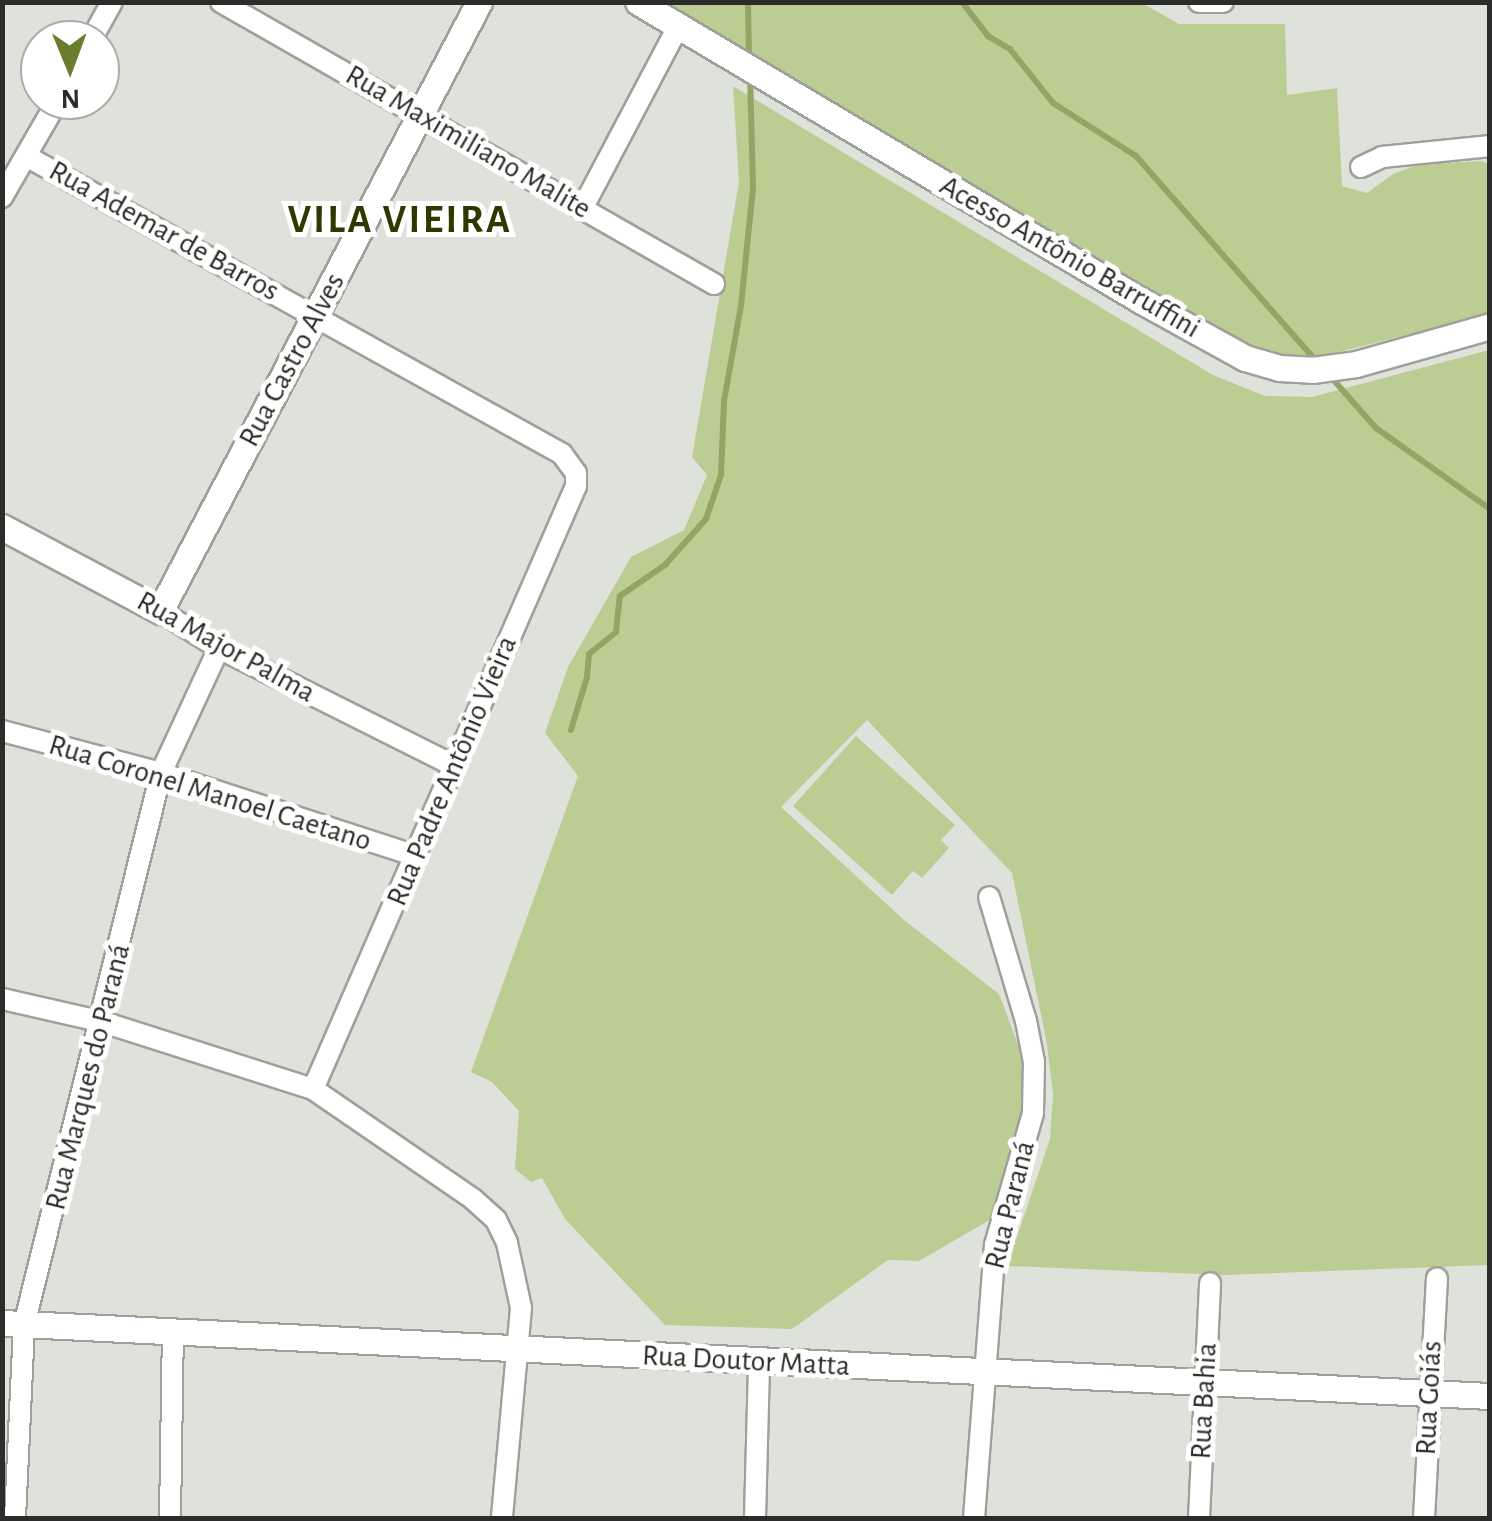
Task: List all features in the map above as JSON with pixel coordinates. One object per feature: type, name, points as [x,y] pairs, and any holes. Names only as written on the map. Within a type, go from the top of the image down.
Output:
[{"type":"street","name":"Rua Maximiliano Malite","points":[[220,2],[714,284]]},
{"type":"street","name":"Rua Castro Alves","points":[[160,611],[479,2]]},
{"type":"street","name":"Acesso Antônio Barruffini","points":[[638,2],[1245,358],[1279,368],[1312,370],[1356,364],[1490,326]]},
{"type":"street","points":[[1199,2],[1224,2]]},
{"type":"street","points":[[583,206],[678,28]]},
{"type":"street","points":[[2,197],[47,120]]},
{"type":"street","points":[[1361,167],[1382,158],[1490,146]]},
{"type":"street","name":"Rua Ademar de Barros","points":[[26,156],[562,454]]},
{"type":"street","name":"Rua Padre Antônio Vieira","points":[[312,1089],[416,856],[451,764],[576,486],[576,473],[562,454]]},
{"type":"street","name":"Rua Major Palma","points":[[2,528],[160,611],[220,648],[451,764]]},
{"type":"street","name":"Rua Marques do Paraná","points":[[15,1518],[14,1324],[102,1022],[161,774],[220,648]]},
{"type":"street","name":"Rua Coronel Manoel Caetano","points":[[2,731],[161,774],[416,856]]},
{"type":"street","name":"Rua Paraná","points":[[974,1518],[982,1373],[995,1245],[1033,1113],[1034,1062],[988,897]]},
{"type":"street","points":[[2,999],[102,1022],[312,1089],[474,1198],[496,1220],[507,1243],[521,1308],[502,1518]]},
{"type":"street","name":"Rua Goiás","points":[[1424,1518],[1437,1278]]},
{"type":"street","name":"Rua Bahia","points":[[1199,1518],[1210,1283]]},
{"type":"street","name":"Rua Doutor Matta","points":[[14,1324],[520,1348],[759,1364],[1490,1396]]},
{"type":"street","points":[[170,1518],[173,1333]]},
{"type":"street","points":[[755,1518],[759,1364]]},
{"type":"green space","points":[[1140,2],[1179,24],[1285,24],[1287,95],[1337,88],[1342,186],[1367,193],[1393,174],[1420,164],[1482,161],[1489,165],[1489,314],[1327,355],[1283,357],[1237,347],[664,3]]},
{"type":"green space","points":[[733,86],[1213,375],[1265,396],[1312,397],[1489,350],[1489,1265],[1225,1275],[1007,1266],[1050,1139],[1053,1095],[1047,1044],[1012,873],[867,720],[781,807],[904,920],[999,994],[1020,1050],[1027,1097],[995,1217],[919,1261],[888,1260],[792,1329],[665,1325],[565,1219],[542,1178],[531,1182],[515,1169],[519,1111],[492,1082],[471,1072],[578,776],[545,733],[568,667],[631,557],[684,530],[707,475],[692,457],[739,182]]},
{"type":"green space","points":[[856,736],[955,825],[941,840],[949,848],[922,878],[913,871],[892,895],[793,806]]},
{"type":"waterway","points":[[748,2],[749,59]]},
{"type":"waterway","points":[[962,2],[988,36],[1010,49],[1053,103],[1136,156],[1318,363]]},
{"type":"waterway","points":[[571,730],[587,677],[589,654],[616,632],[620,596],[665,565],[706,519],[721,475],[724,401],[741,306],[753,188],[750,76]]},
{"type":"waterway","points":[[1330,376],[1376,428],[1490,509]]},
{"type":"district","name":"VILA VIEIRA","points":[[400,220]]}]
